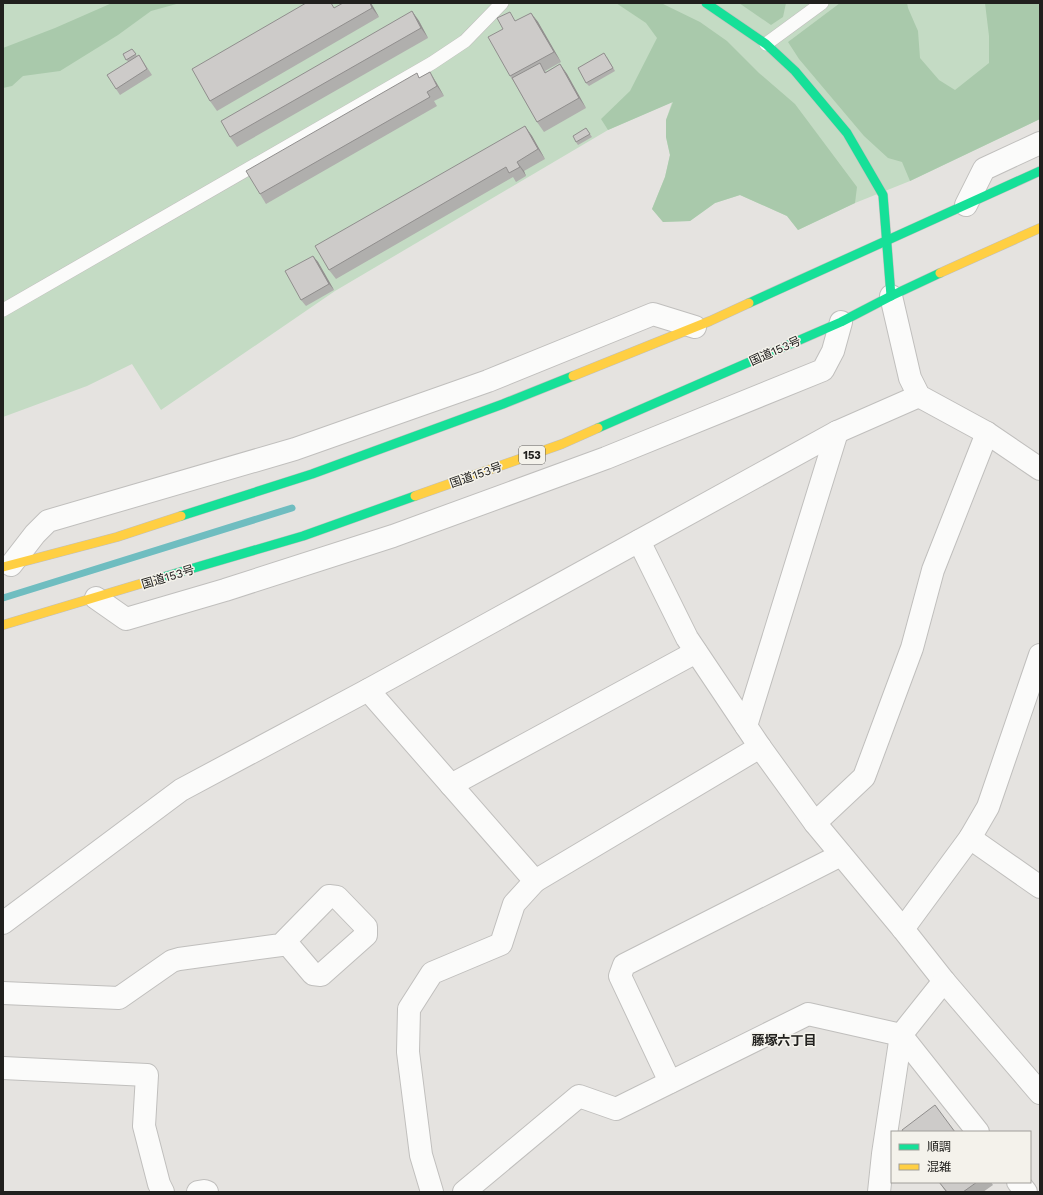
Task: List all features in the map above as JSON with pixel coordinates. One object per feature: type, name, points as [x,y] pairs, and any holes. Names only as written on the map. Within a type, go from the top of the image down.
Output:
[{"type":"main road","points":[[706,3],[766,44],[795,71],[846,133],[883,195],[885,241],[891,296]]},
{"type":"main road","points":[[7,566],[118,537],[312,474],[503,404],[695,327],[1040,171]]},
{"type":"main road","name":"国道153号","points":[[3,626],[303,536],[562,444],[841,322],[891,296],[1040,228]]},
{"type":"street","points":[[966,205],[984,168],[1040,142]]},
{"type":"street","points":[[891,296],[910,378],[919,396],[987,433],[1040,469]]},
{"type":"street","points":[[7,566],[48,521],[295,449],[488,381],[653,314],[695,327]]},
{"type":"street","points":[[96,598],[126,618],[225,590],[393,536],[606,458],[823,370],[833,351],[841,322]]},
{"type":"street","points":[[3,923],[180,790],[368,690],[837,432],[919,396]]},
{"type":"street","points":[[350,430],[356,458]]},
{"type":"street","points":[[746,726],[837,432]]},
{"type":"street","points":[[815,823],[864,777],[912,648],[933,570],[987,433]]},
{"type":"street","points":[[639,541],[687,638],[760,747],[815,823],[944,981],[1040,1093]]},
{"type":"street","points":[[451,785],[696,652]]},
{"type":"street","points":[[903,929],[970,838],[988,807],[1040,656]]},
{"type":"street","points":[[368,690],[535,881]]},
{"type":"street","points":[[432,1192],[421,1155],[408,1052],[409,1009],[432,973],[501,944],[514,904],[535,881],[760,747]]},
{"type":"street","points":[[970,838],[1040,887]]},
{"type":"street","points":[[670,1082],[620,976],[624,965],[841,855]]},
{"type":"street","points":[[3,993],[119,998],[172,961],[281,945],[284,941]]},
{"type":"street","points":[[879,1192],[883,1154],[901,1035],[944,981]]},
{"type":"street","points":[[464,1192],[579,1096],[616,1109],[808,1014],[901,1035],[977,1131]]},
{"type":"street","points":[[3,1068],[146,1075],[144,1126],[159,1184],[163,1192]]},
{"type":"street","points":[[1019,1183],[1026,1192]]},
{"type":"street","points":[[198,1192],[206,1192]]},
{"type":"lane","points":[[3,310],[432,63],[465,41],[502,3]]},
{"type":"lane","points":[[766,44],[822,3]]},
{"type":"green space","points":[[3,3],[1040,3],[1040,119],[910,181],[855,203],[798,230],[787,216],[740,195],[715,203],[690,221],[663,222],[652,209],[665,177],[670,155],[666,137],[666,120],[672,102],[608,130],[335,291],[161,410],[132,364],[87,386],[3,417]]},
{"type":"green space","points":[[112,3],[180,3],[151,11],[118,35],[60,71],[23,76],[12,86],[3,88],[3,48],[55,28]]},
{"type":"green space","points":[[616,3],[661,3],[700,22],[727,41],[759,73],[795,104],[857,187],[855,203],[798,230],[787,216],[740,195],[715,203],[690,221],[663,222],[652,209],[665,177],[670,155],[666,137],[666,120],[673,102],[608,130],[601,119],[630,91],[657,38],[646,23]]},
{"type":"green space","points":[[739,3],[786,3],[783,17],[771,25]]},
{"type":"green space","points":[[840,3],[907,3],[918,31],[920,58],[939,80],[955,90],[989,63],[989,36],[985,3],[1040,3],[1040,119],[910,181],[902,162],[888,158],[864,136],[799,59],[788,42]]},
{"type":"building","points":[[306,3],[331,3],[334,8],[343,3],[370,3],[372,8],[210,101],[192,69]]},
{"type":"building","points":[[412,11],[421,28],[230,137],[221,121]]},
{"type":"building","points":[[510,12],[515,21],[531,13],[554,52],[510,76],[488,37],[503,29],[497,18]]},
{"type":"building","points":[[132,49],[136,54],[126,60],[123,54]]},
{"type":"building","points":[[604,53],[613,68],[586,83],[578,68]]},
{"type":"building","points":[[139,55],[147,69],[116,89],[107,75]]},
{"type":"building","points":[[540,63],[545,73],[560,64],[579,98],[537,122],[512,78]]},
{"type":"building","points":[[430,72],[437,86],[427,92],[430,97],[260,194],[246,171],[417,73],[419,78]]},
{"type":"building","points":[[525,126],[538,149],[517,162],[520,167],[509,173],[506,167],[329,270],[315,246]]},
{"type":"building","points":[[586,128],[590,134],[576,142],[573,136]]},
{"type":"building","points":[[313,256],[329,284],[301,300],[285,271]]},
{"type":"building","points":[[935,1105],[954,1131],[902,1131]]},
{"type":"building","points":[[940,1183],[976,1183],[963,1192],[947,1192]]},
{"type":"waterway","points":[[3,598],[292,508]]},
{"type":"traffic: fast","points":[[706,3],[766,44],[795,71],[847,133],[883,195],[891,296]]},
{"type":"traffic: fast","points":[[749,303],[1040,171]]},
{"type":"traffic: fast","points":[[598,428],[841,322],[940,273]]},
{"type":"traffic: fast","points":[[181,516],[312,474],[503,404],[573,376]]},
{"type":"traffic: fast","points":[[153,580],[303,536],[415,496]]},
{"type":"traffic: slow","points":[[940,273],[1040,228]]},
{"type":"traffic: slow","points":[[573,376],[710,321],[749,303]]},
{"type":"traffic: slow","points":[[415,496],[562,444],[598,428]]},
{"type":"traffic: slow","points":[[3,567],[117,537],[181,516]]},
{"type":"traffic: slow","points":[[3,625],[153,580]]},
{"type":"district","name":"藤塚六丁目","points":[[784,1040]]}]
